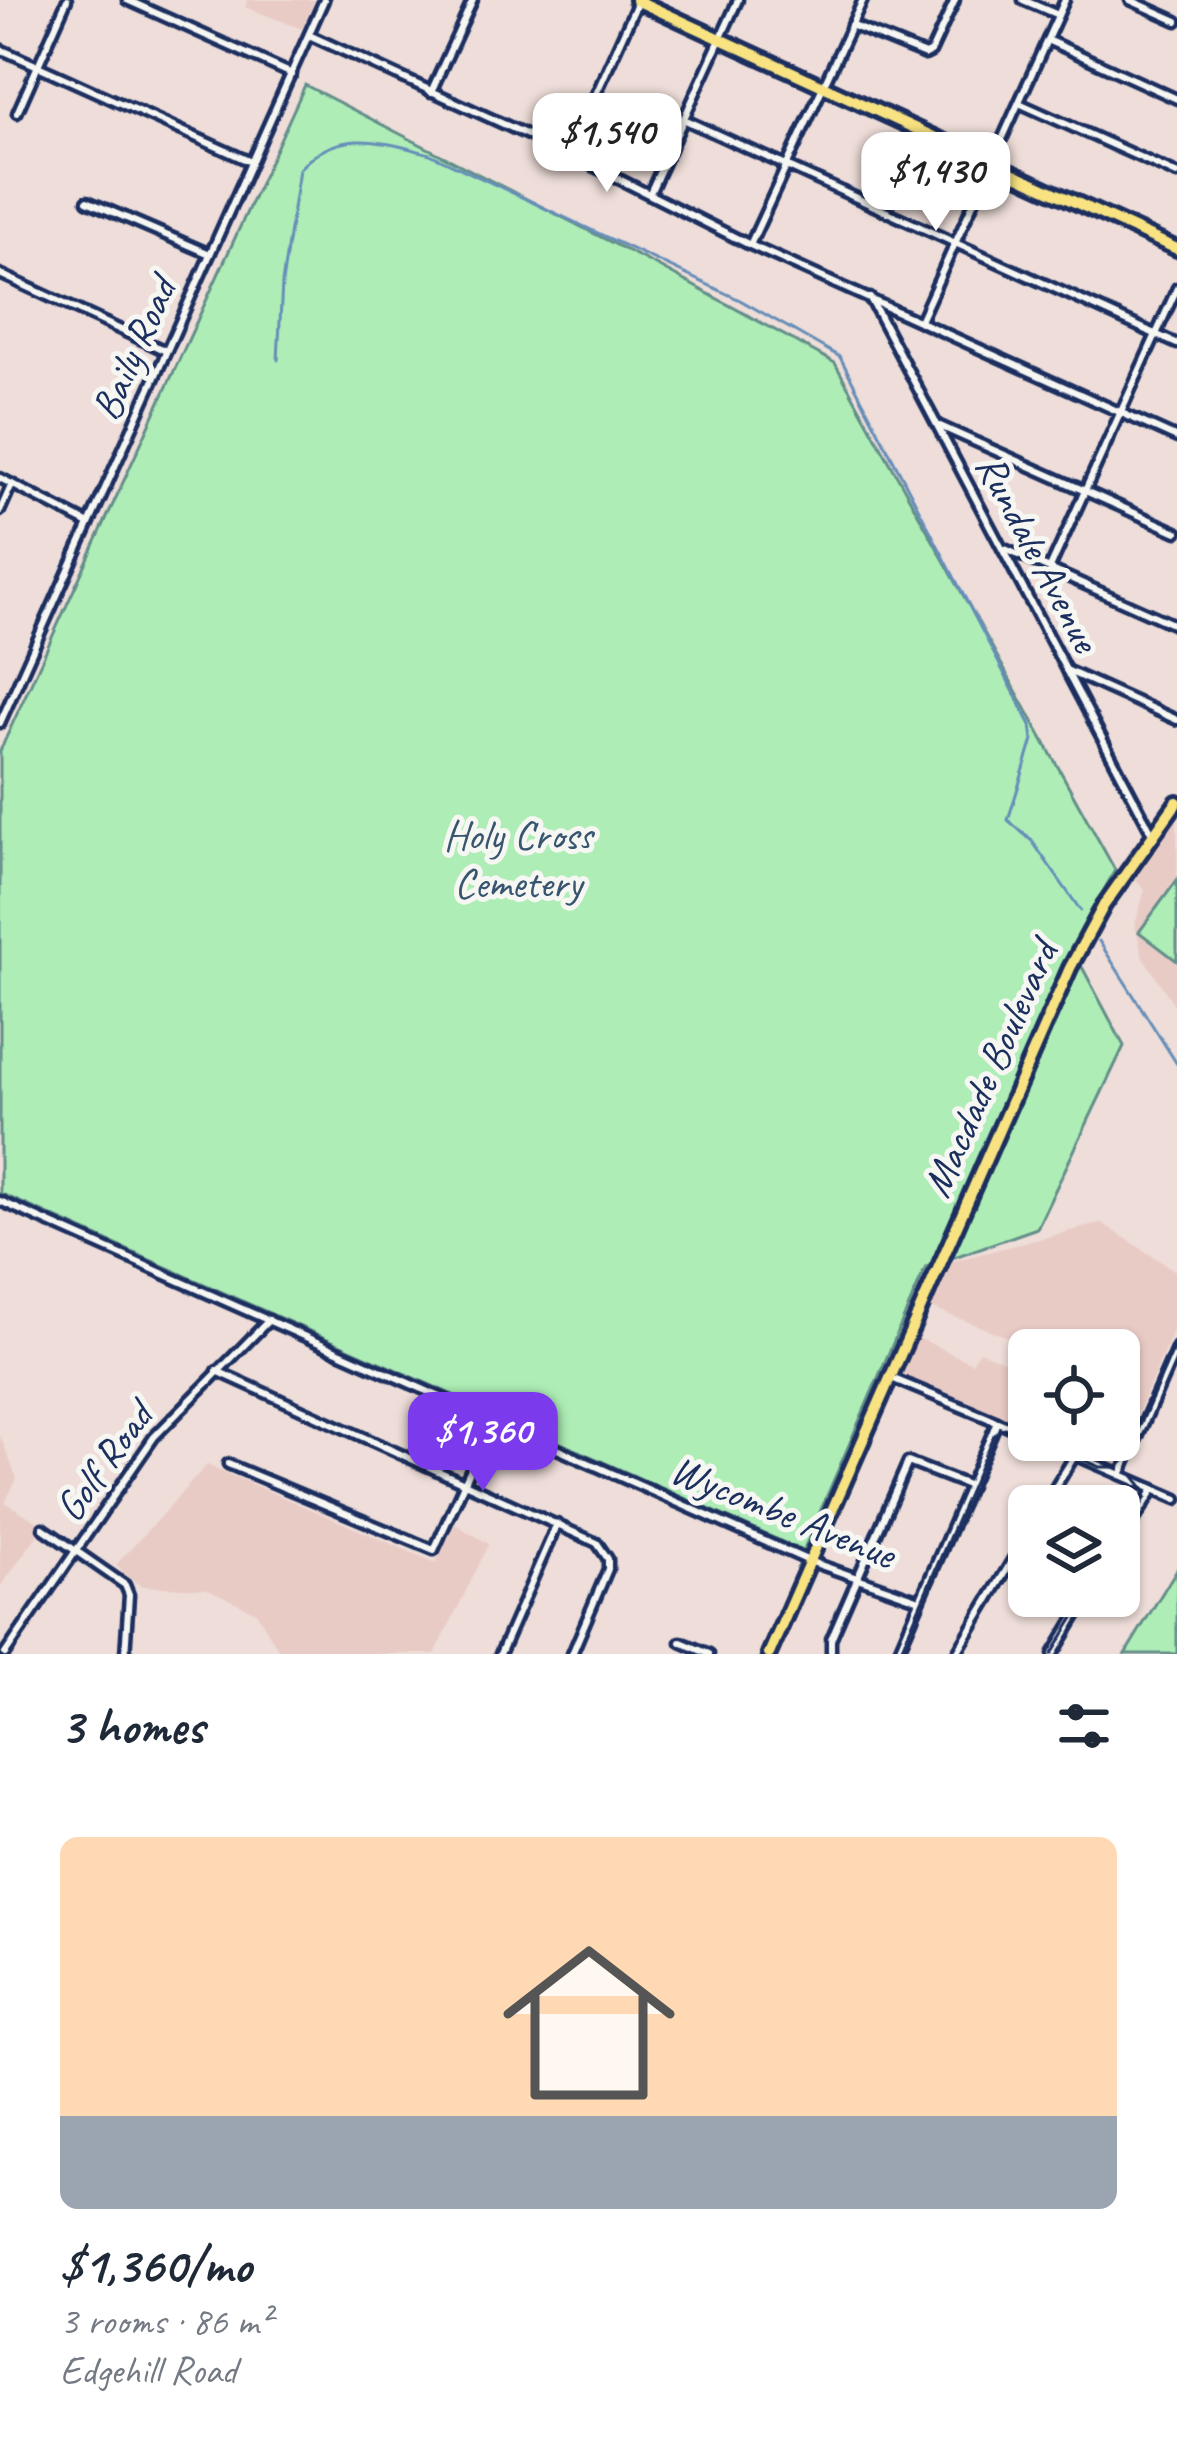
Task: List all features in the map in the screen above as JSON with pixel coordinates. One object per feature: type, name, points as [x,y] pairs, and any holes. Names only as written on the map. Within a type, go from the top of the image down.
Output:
[{"type":"main road","points":[[637,0],[1177,249]]},
{"type":"main road","name":"Macdade Boulevard","points":[[769,1654],[1078,952],[1104,905],[1177,802]]},
{"type":"street","points":[[17,113],[67,0]]},
{"type":"street","points":[[127,0],[292,74]]},
{"type":"street","name":"Baily Road","points":[[0,722],[324,0]]},
{"type":"street","points":[[431,92],[473,0]]},
{"type":"street","points":[[569,154],[637,0]]},
{"type":"street","points":[[650,193],[738,0]]},
{"type":"street","points":[[750,245],[862,0]]},
{"type":"street","points":[[851,26],[926,55],[955,0]]},
{"type":"street","points":[[1023,0],[1058,15]]},
{"type":"street","points":[[920,320],[1065,0]]},
{"type":"street","points":[[1130,0],[1177,21]]},
{"type":"street","points":[[309,34],[569,154],[750,245],[1177,438]]},
{"type":"street","points":[[1047,40],[1177,100]]},
{"type":"street","points":[[0,49],[251,163]]},
{"type":"street","points":[[1018,103],[1177,174]]},
{"type":"street","points":[[683,119],[1177,344]]},
{"type":"street","points":[[87,201],[210,254]]},
{"type":"street","points":[[0,274],[166,351]]},
{"type":"street","points":[[1050,568],[1177,288]]},
{"type":"street","name":"Rundale Avenue","points":[[870,298],[1153,835]]},
{"type":"street","points":[[888,332],[891,317],[906,314]]},
{"type":"street","points":[[937,424],[1177,532]]},
{"type":"street","points":[[955,460],[958,444],[970,438]]},
{"type":"street","points":[[0,478],[89,524]]},
{"type":"street","points":[[0,511],[12,484]]},
{"type":"street","points":[[1001,548],[1177,626]]},
{"type":"street","points":[[1066,670],[1177,720]]},
{"type":"street","name":"Wycombe Avenue","points":[[0,1201],[809,1561],[920,1600]]},
{"type":"street","name":"Golf Road","points":[[5,1654],[154,1437],[269,1320]]},
{"type":"street","points":[[1121,1475],[1177,1347]]},
{"type":"street","points":[[217,1372],[597,1543],[608,1559],[608,1569],[572,1654]]},
{"type":"street","points":[[889,1377],[1008,1428]]},
{"type":"street","points":[[228,1464],[434,1550],[493,1420]]},
{"type":"street","points":[[897,1654],[997,1423]]},
{"type":"street","points":[[1086,1461],[1177,1499]]},
{"type":"street","points":[[831,1654],[831,1639],[908,1462],[970,1486]]},
{"type":"street","points":[[1140,1511],[1154,1489]]},
{"type":"street","points":[[500,1654],[557,1524]]},
{"type":"street","points":[[43,1528],[121,1581],[130,1595],[125,1654]]},
{"type":"street","points":[[956,1654],[1008,1567]]},
{"type":"street","points":[[1053,1654],[1075,1617]]},
{"type":"street","points":[[681,1642],[709,1654]]},
{"type":"shaded area","points":[[248,0],[315,0],[302,29],[245,7]]},
{"type":"shaded area","points":[[1177,815],[1177,1009],[1143,957],[1135,925],[1145,890],[1135,878]]},
{"type":"shaded area","points":[[1102,1223],[1177,1272],[1177,1322],[1140,1407],[1140,1329],[1008,1329],[1008,1337],[931,1308],[953,1261]]},
{"type":"shaded area","points":[[912,1335],[972,1363],[979,1351],[1008,1363],[1008,1423],[892,1377]]},
{"type":"shaded area","points":[[0,1435],[17,1479],[5,1502],[44,1526],[0,1587]]},
{"type":"shaded area","points":[[207,1465],[436,1563],[455,1524],[489,1544],[435,1654],[281,1654],[256,1612],[208,1589],[142,1586],[130,1579],[116,1565]]},
{"type":"green space","name":"Holy Cross Cemetery","points":[[305,85],[835,363],[1115,870],[1072,948],[1124,1046],[1037,1228],[926,1267],[803,1551],[0,1193],[0,751]]},
{"type":"green space","points":[[1177,880],[1177,961],[1139,932]]},
{"type":"green space","points":[[1177,1569],[1177,1654],[1125,1654]]},
{"type":"waterway","points":[[278,360],[282,283],[299,169],[329,147],[360,141],[430,154],[740,300],[840,357],[1031,725],[1033,740],[1008,820],[1032,841],[1081,911]]},
{"type":"waterway","points":[[1099,941],[1177,1064]]},
{"type":"tram line","points":[[1140,1426],[1177,1341]]},
{"type":"tram line","points":[[899,1654],[993,1436],[1008,1429]]},
{"type":"tram line","points":[[1086,1461],[1100,1467],[1118,1467],[1124,1461]]},
{"type":"tram line","points":[[1131,1461],[1128,1469],[1146,1497],[1140,1507]]},
{"type":"tram line","points":[[1052,1654],[1074,1617]]}]
